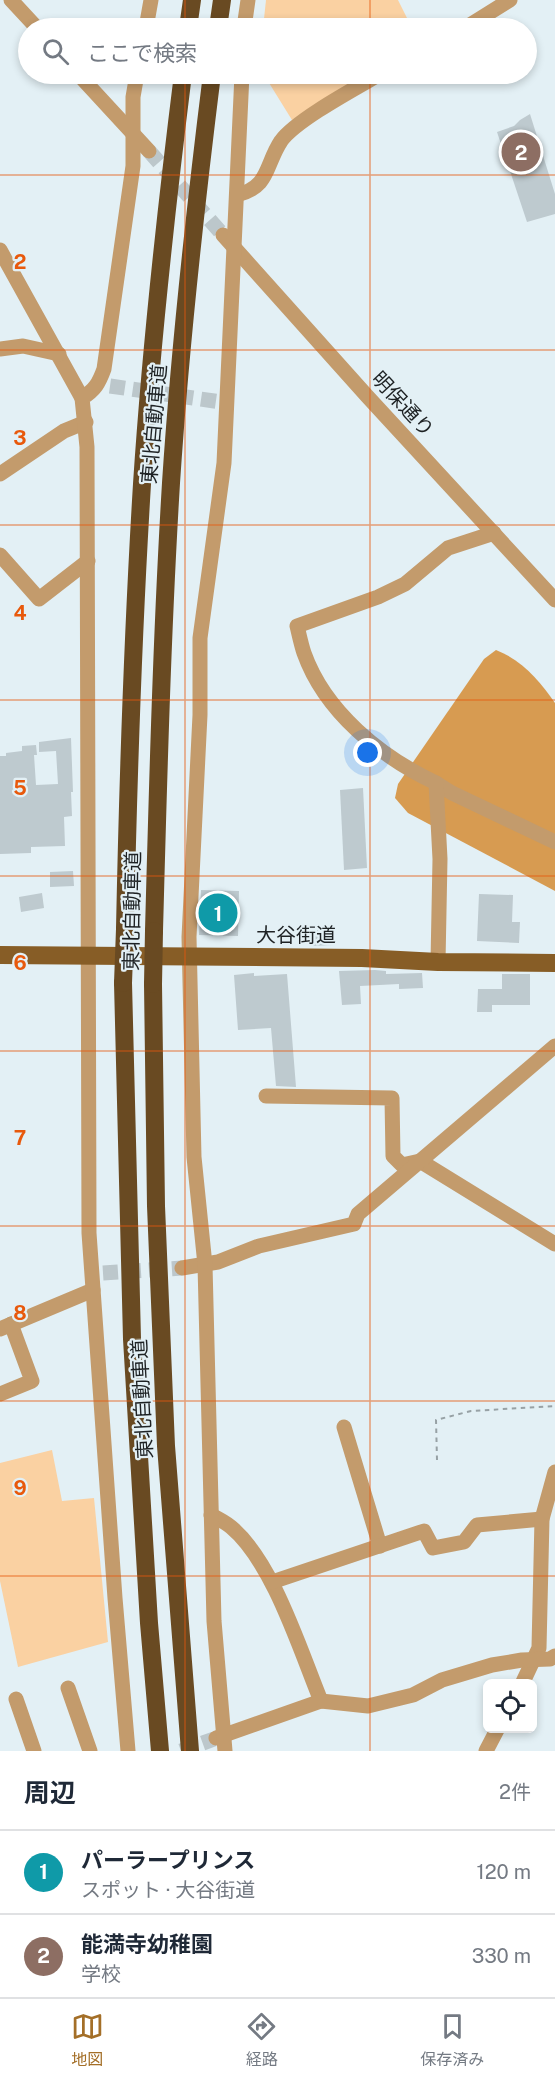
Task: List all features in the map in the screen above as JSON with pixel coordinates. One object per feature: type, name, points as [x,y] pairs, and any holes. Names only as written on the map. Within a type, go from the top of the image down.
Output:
[{"type":"highway","points":[[189,18],[192,0]]},
{"type":"highway","points":[[219,18],[222,0]]},
{"type":"highway","name":"東北自動車道","points":[[160,1751],[149,1623],[132,1339],[123,984],[130,733],[142,485],[163,233],[182,84]]},
{"type":"highway","name":"東北自動車道","points":[[190,1751],[165,1435],[156,1206],[153,931],[160,707],[171,483],[193,235],[211,84]]},
{"type":"main road","name":"大谷街道","points":[[0,955],[362,958],[438,962],[555,963]]},
{"type":"street","points":[[11,0],[28,18]]},
{"type":"street","points":[[148,18],[151,0]]},
{"type":"street","points":[[245,18],[248,0]]},
{"type":"street","points":[[481,18],[510,0]]},
{"type":"street","points":[[87,84],[149,151]]},
{"type":"street","points":[[82,398],[104,385],[104,369],[133,166],[132,133],[135,84]]},
{"type":"street","points":[[225,1751],[219,1737],[205,1264],[194,1157],[189,937],[200,715],[200,638],[224,463],[224,402],[242,84]]},
{"type":"street","points":[[237,195],[249,192],[264,180],[282,140],[305,120],[364,84]]},
{"type":"street","name":"明保通り","points":[[223,235],[555,600]]},
{"type":"street","points":[[0,250],[82,398],[86,422],[90,957],[89,1233],[98,1274],[93,1290],[128,1751]]},
{"type":"street","points":[[0,350],[23,346],[59,354]]},
{"type":"street","points":[[0,474],[64,431],[86,422]]},
{"type":"street","points":[[494,533],[448,548],[405,584],[378,597],[297,626],[304,653],[313,673],[334,705],[374,746],[452,792],[555,842]]},
{"type":"street","points":[[0,555],[39,599],[88,561]]},
{"type":"street","points":[[436,783],[440,859],[438,962]]},
{"type":"street","points":[[182,1268],[218,1262],[259,1246],[354,1224],[358,1214],[555,1046]]},
{"type":"street","points":[[266,1096],[392,1098],[393,1156],[402,1165],[420,1161],[555,1244]]},
{"type":"street","points":[[0,1394],[32,1381],[5,1327],[93,1290]]},
{"type":"street","points":[[344,1427],[380,1546]]},
{"type":"street","points":[[524,1679],[539,1648],[542,1519],[555,1472]]},
{"type":"street","points":[[211,1515],[231,1527],[253,1552],[272,1582],[321,1701]]},
{"type":"street","points":[[272,1582],[424,1531],[433,1548],[464,1542],[477,1525],[542,1519]]},
{"type":"street","points":[[219,1737],[321,1701],[368,1706],[413,1695],[442,1680],[492,1665],[550,1659],[555,1656]]},
{"type":"street","points":[[68,1688],[90,1751]]},
{"type":"street","points":[[16,1700],[34,1751]]},
{"type":"street","points":[[486,1751],[495,1733]]},
{"type":"path","points":[[437,1460],[436,1420],[471,1411],[555,1406]]},
{"type":"shaded area","points":[[266,0],[398,0],[407,18],[264,18]]},
{"type":"shaded area","points":[[270,84],[354,84],[292,120]]},
{"type":"shaded area","points":[[496,650],[514,659],[530,672],[555,703],[555,891],[408,813],[395,798],[398,784],[484,659]]},
{"type":"shaded area","points":[[52,1450],[62,1501],[94,1498],[108,1642],[18,1667],[0,1581],[0,1463]]},
{"type":"building","points":[[530,114],[555,194],[555,214],[527,222],[497,132],[514,126]]},
{"type":"building","points":[[71,738],[72,816],[64,817],[65,846],[31,847],[31,853],[0,854],[0,756],[22,751],[22,746],[36,745],[37,755],[34,755],[36,785],[58,784],[56,751],[39,752],[39,742]]},
{"type":"building","points":[[363,788],[367,868],[344,870],[340,790]]},
{"type":"building","points":[[73,871],[74,886],[50,887],[50,872]]},
{"type":"building","points":[[201,890],[239,891],[238,936],[199,935]]},
{"type":"building","points":[[42,893],[44,908],[21,912],[19,897]]},
{"type":"building","points":[[479,894],[513,895],[512,922],[520,922],[519,943],[477,941]]},
{"type":"building","points":[[311,930],[334,930],[334,945],[311,946]]},
{"type":"building","points":[[339,971],[386,971],[386,974],[422,973],[423,988],[399,989],[399,984],[360,986],[361,1004],[342,1005]]},
{"type":"building","points":[[254,973],[254,976],[287,974],[296,1087],[276,1086],[271,1028],[238,1030],[234,975]]},
{"type":"building","points":[[502,974],[530,974],[530,1005],[492,1005],[492,1012],[477,1012],[478,989],[502,989]]},
{"type":"tunnel","points":[[149,151],[223,235]]},
{"type":"tunnel","points":[[110,386],[221,402]]},
{"type":"tunnel","points":[[103,1273],[182,1268]]},
{"type":"tunnel","points":[[181,1751],[214,1739]]},
{"type":"place","name":"能満寺幼稚園","points":[[521,152]]},
{"type":"place","name":"パーラープリンス","points":[[218,913]]}]
